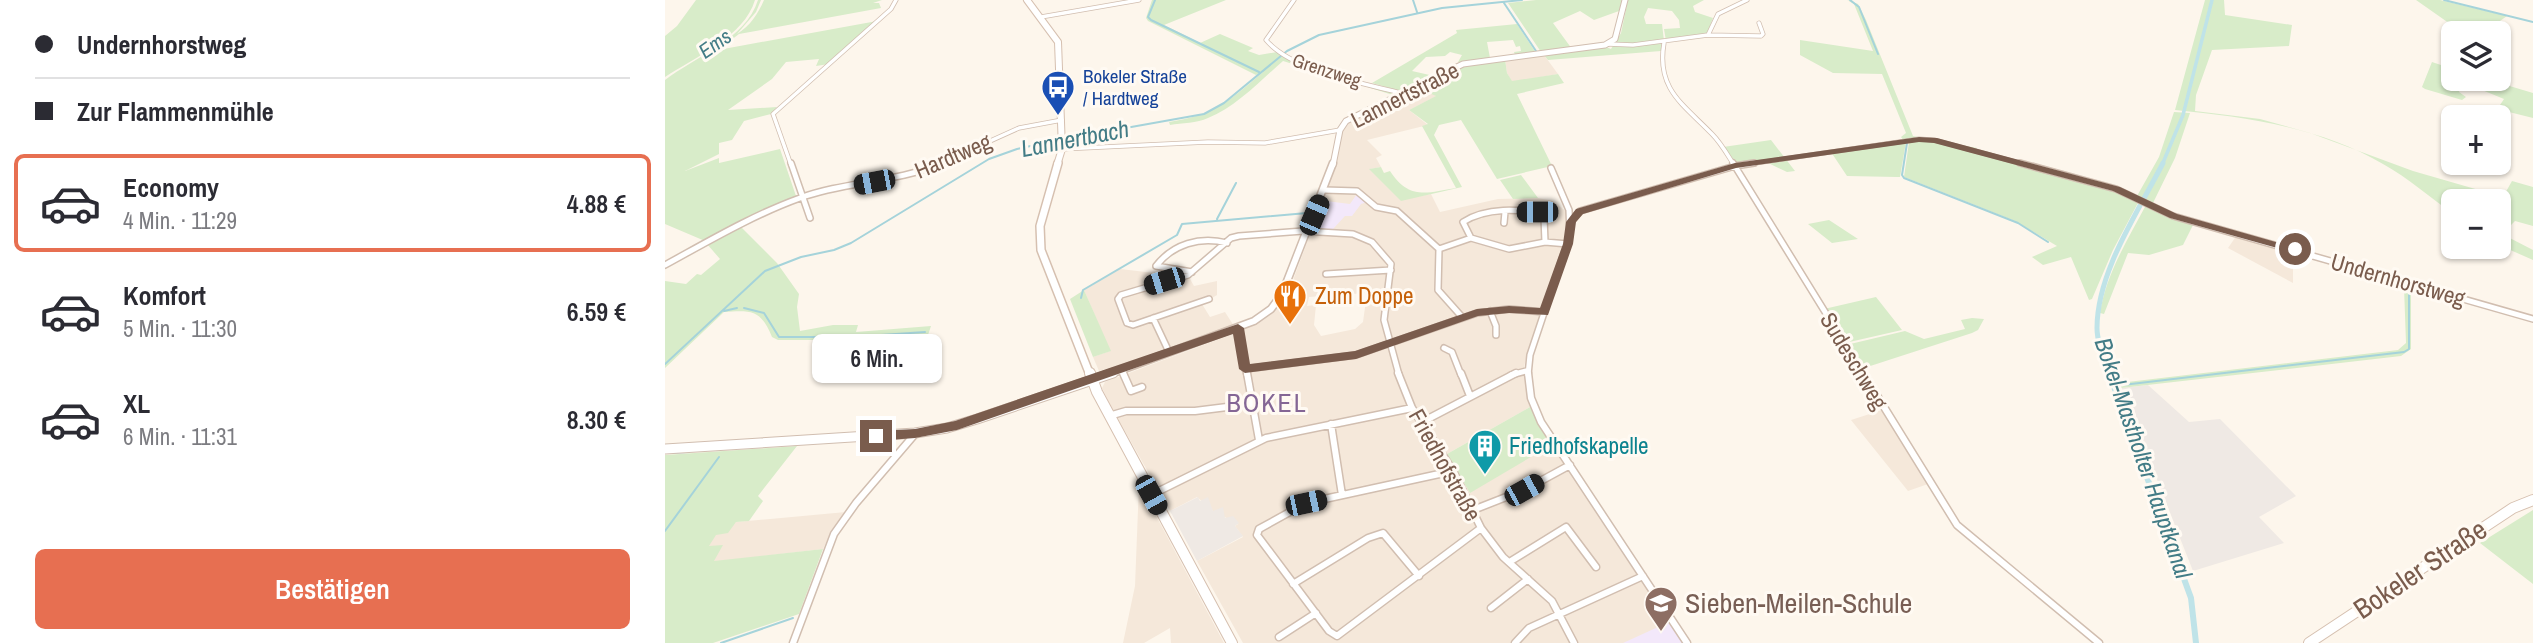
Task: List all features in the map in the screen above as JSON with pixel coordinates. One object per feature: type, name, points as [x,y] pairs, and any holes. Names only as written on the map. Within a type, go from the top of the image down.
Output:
[{"type":"main road","points":[[1027,0],[1058,42],[1062,143],[1040,226],[1041,250],[1109,416],[1232,643]]},
{"type":"main road","name":"Bokeler Straße","points":[[2309,643],[2513,508],[2533,500]]},
{"type":"street","points":[[810,218],[773,114],[894,6],[896,0]]},
{"type":"street","points":[[1041,17],[1139,0]]},
{"type":"street","name":"Grenzweg","points":[[1294,0],[1266,40],[1267,44],[1298,62],[1401,93]]},
{"type":"street","points":[[1608,44],[1618,31],[1625,0]]},
{"type":"street","points":[[1708,35],[1717,14],[1747,0]]},
{"type":"street","points":[[1608,44],[1664,43],[1688,36],[1761,36],[1763,34],[1759,23]]},
{"type":"street","name":"Sudeschweg","points":[[1664,43],[1660,62],[1666,86],[1714,136],[1735,166],[1957,525],[2099,643]]},
{"type":"street","name":"Lannertstraße","points":[[665,449],[915,433],[957,425],[1238,328],[1262,317],[1277,303],[1324,190],[1340,130],[1355,115],[1472,62],[1608,44]]},
{"type":"street","name":"Hardtweg","points":[[665,265],[731,229],[802,197],[922,172],[1019,128],[1062,120]]},
{"type":"street","points":[[1062,143],[1265,143],[1340,130]]},
{"type":"street","name":"Undernhorstweg","points":[[1735,166],[1919,139],[1934,140],[2103,186],[2173,216],[2533,319]]},
{"type":"street","points":[[1569,210],[1580,211],[1735,166]]},
{"type":"street","points":[[1551,168],[1569,210],[1571,222],[1568,244],[1526,371],[1532,405],[1687,643]]},
{"type":"street","points":[[1324,190],[1357,191],[1376,207],[1398,211],[1439,249],[1438,290],[1462,317]]},
{"type":"street","points":[[1571,222],[1580,211]]},
{"type":"street","points":[[1471,238],[1464,220],[1505,212],[1537,212],[1544,217],[1545,242]]},
{"type":"street","points":[[1504,223],[1505,212]]},
{"type":"street","points":[[1209,299],[1133,325],[1127,323],[1119,296],[1192,272],[1238,236],[1337,233],[1365,237],[1388,258],[1391,270],[1326,274]]},
{"type":"street","points":[[1192,272],[1156,266],[1161,259],[1195,240],[1214,238],[1227,243]]},
{"type":"street","points":[[1439,249],[1471,238],[1509,249],[1545,242],[1568,244]]},
{"type":"street","name":"Friedhofstraße","points":[[1342,495],[1306,503],[1259,529],[1257,535],[1335,639],[1481,528],[1453,471],[1412,408],[1389,345],[1384,320],[1391,270]]},
{"type":"street","points":[[1245,369],[1356,355],[1462,317],[1490,311],[1544,312]]},
{"type":"street","points":[[1490,311],[1496,326],[1496,335]]},
{"type":"street","points":[[1153,318],[1169,352]]},
{"type":"street","points":[[1238,328],[1259,440]]},
{"type":"street","points":[[1444,348],[1453,352],[1470,396]]},
{"type":"street","points":[[1122,370],[1131,391],[1142,387]]},
{"type":"street","points":[[1422,422],[1513,374],[1526,371]]},
{"type":"street","points":[[1109,416],[1126,411],[1195,411],[1251,404]]},
{"type":"street","points":[[1151,495],[1259,440],[1412,408]]},
{"type":"street","points":[[1331,425],[1342,495],[1453,471]]},
{"type":"street","points":[[793,643],[834,534],[856,503],[915,433]]},
{"type":"street","points":[[1473,510],[1524,490],[1570,465]]},
{"type":"street","points":[[1511,561],[1566,527],[1597,567]]},
{"type":"street","points":[[1481,528],[1503,557],[1511,561],[1552,601],[1574,643]]},
{"type":"street","points":[[1293,584],[1368,538],[1383,533],[1419,576]]},
{"type":"street","points":[[1515,643],[1529,628],[1643,576]]},
{"type":"street","points":[[1491,608],[1528,579]]},
{"type":"street","points":[[1279,637],[1316,613]]},
{"type":"shaded area","points":[[1544,55],[1558,74],[1512,82],[1507,73],[1505,59]]},
{"type":"shaded area","points":[[1417,88],[1437,96],[1409,110],[1428,125],[1367,140],[1382,155],[1376,158],[1381,167],[1370,169],[1401,200],[1431,194],[1440,212],[1498,199],[1538,198],[1553,201],[1568,213],[1569,235],[1527,354],[1524,367],[1526,390],[1538,420],[1683,643],[1243,643],[1197,561],[1243,537],[1235,526],[1238,524],[1213,511],[1197,497],[1170,511],[1102,388],[1105,382],[1238,332],[1264,319],[1281,303],[1289,291],[1335,167],[1342,130],[1348,122]],"holes":[[[1367,293],[1363,322],[1355,329],[1321,336],[1314,325],[1316,305],[1307,306],[1309,297]],[[1530,407],[1537,420],[1458,472],[1447,454]]]},
{"type":"shaded area","points":[[1357,194],[1367,202],[1361,204],[1352,216],[1345,216],[1333,229],[1315,229],[1326,201],[1350,204]]},
{"type":"shaded area","points":[[2237,235],[2293,251],[2293,283],[2228,248]]},
{"type":"shaded area","points":[[1120,269],[1189,277],[1194,286],[1217,281],[1217,295],[1202,304],[1210,317],[1225,312],[1234,326],[1130,363],[1099,371],[1093,357],[1110,351],[1084,290]]},
{"type":"shaded area","points":[[2148,385],[2189,422],[2220,419],[2296,496],[2259,517],[2284,543],[2193,571],[2121,388]]},
{"type":"shaded area","points":[[1882,410],[1928,484],[1908,491],[1851,420]]},
{"type":"shaded area","points":[[1139,484],[1224,643],[1171,643],[1170,628],[1144,643],[1123,643],[1135,586]]},
{"type":"shaded area","points":[[1198,497],[1200,501],[1208,497],[1213,511],[1223,507],[1225,518],[1233,516],[1239,523],[1235,526],[1243,536],[1197,561],[1170,511]]},
{"type":"shaded area","points":[[846,512],[823,549],[713,562],[708,546],[716,534],[736,522]]},
{"type":"shaded area","name":"Sieben-Meilen-Schule","points":[[1669,622],[1683,643],[1623,643]]},
{"type":"green space","points":[[696,0],[755,0],[741,25],[730,35],[665,77],[665,36],[677,26]]},
{"type":"green space","points":[[758,0],[761,0],[756,12],[737,34],[753,19],[764,0],[882,0],[873,3],[879,3],[881,8],[739,34],[718,50],[877,21],[829,64],[816,66],[819,59],[786,62],[772,79],[728,110],[777,107],[771,114],[744,121],[732,140],[719,143],[719,154],[685,171],[719,158],[719,163],[780,149],[796,196],[705,241],[665,224],[665,80],[718,46],[743,26]]},
{"type":"green space","points":[[1152,0],[1226,0],[1164,25],[1200,43],[1220,34],[1253,48],[1248,51],[1259,55],[1277,52],[1287,59],[1396,93],[1393,95],[1283,61],[1247,93],[1218,113],[1199,121],[1170,125],[1169,122],[1198,115],[1221,105],[1263,72],[1256,75],[1148,21],[1146,18]]},
{"type":"green space","points":[[1536,0],[1622,0],[1619,11],[1594,20],[1580,11],[1553,23],[1572,49],[1541,52],[1508,3]]},
{"type":"green space","points":[[1628,0],[1704,0],[1693,6],[1695,12],[1713,18],[1707,34],[1723,37],[1685,36],[1666,41],[1664,29],[1680,28],[1679,20],[1672,11],[1648,8],[1644,17],[1646,24],[1662,24],[1664,41],[1658,43],[1663,45],[1661,51],[1548,60],[1544,55],[1606,47],[1611,49],[1621,33]]},
{"type":"green space","points":[[1847,0],[1858,4],[1866,20],[1913,136],[1977,148],[1976,150],[1981,152],[2128,191],[2116,190],[2139,201],[2113,250],[2092,299],[2089,300],[2071,257],[2043,265],[2032,257],[2057,246],[2015,221],[1904,177],[1909,142],[1901,137],[1906,133],[1882,74],[1833,73],[1800,55],[1800,40],[1873,51],[1854,4]]},
{"type":"green space","points":[[2205,0],[2211,0],[2200,48],[2213,0],[2224,0],[2225,15],[2292,25],[2289,46],[2212,50],[2196,95],[2195,111],[2260,119],[2306,132],[2255,120],[2175,110]]},
{"type":"green space","points":[[2416,0],[2440,0],[2507,16],[2500,21],[2446,21]]},
{"type":"green space","points":[[1517,24],[1536,53],[1515,55],[1514,52],[1521,51],[1520,46],[1516,47],[1513,40],[1487,42],[1490,58],[1461,63],[1458,62],[1462,55],[1450,52],[1445,56],[1426,57],[1412,71],[1434,76],[1400,91],[1372,83],[1457,33],[1456,30]]},
{"type":"green space","points":[[1505,59],[1507,73],[1512,81],[1558,74],[1564,83],[1517,94],[1552,166],[1497,179],[1461,120],[1439,125],[1434,135],[1462,187],[1401,201],[1369,169],[1381,167],[1384,173],[1390,171],[1404,187],[1419,192],[1456,188],[1422,126],[1428,124],[1409,110],[1436,96],[1417,88],[1463,67]]},
{"type":"green space","points":[[2432,62],[2441,65],[2441,91],[2459,91],[2466,97],[2462,100],[2422,87]]},
{"type":"green space","points":[[2511,86],[2533,93],[2533,118],[2511,112],[2511,105],[2500,105],[2504,99],[2484,91],[2511,91]]},
{"type":"green space","points":[[2174,112],[2190,113],[2175,158],[2153,203],[2176,214],[2467,297],[2469,300],[2174,215],[2137,196],[2159,157]]},
{"type":"green space","points":[[1771,140],[1795,171],[1787,172],[1764,161],[1735,165],[1723,147]]},
{"type":"green space","points":[[1906,142],[1900,177],[1847,176],[1831,152]]},
{"type":"green space","points":[[2355,149],[2413,171],[2475,189],[2441,189],[2441,205],[2383,164]]},
{"type":"green space","points":[[1521,175],[1538,198],[1513,199],[1500,180]]},
{"type":"green space","points":[[2512,181],[2533,187],[2533,226],[2515,221],[2511,225],[2511,189],[2508,189]]},
{"type":"green space","points":[[2146,205],[2194,223],[2183,245],[2149,255],[2128,253],[2104,314],[2100,313],[2112,271]]},
{"type":"green space","points":[[1829,220],[1858,239],[1832,243],[1808,224]]},
{"type":"green space","points":[[740,226],[777,263],[799,294],[797,307],[800,331],[833,325],[858,325],[856,332],[931,326],[928,335],[852,340],[778,340],[772,337],[764,321],[754,314],[742,311],[724,312],[665,368],[665,281],[686,284],[697,274],[701,275],[720,259],[707,244]]},
{"type":"green space","points":[[2511,239],[2533,250],[2533,260],[2511,250]]},
{"type":"green space","points":[[2404,287],[2411,289],[2411,349],[2401,356],[2121,388],[2119,383],[2398,350],[2406,343]]},
{"type":"green space","points":[[1084,290],[1111,351],[1093,357],[1070,299]]},
{"type":"green space","points":[[1876,297],[1902,330],[1845,343],[1824,309]]},
{"type":"green space","points":[[1984,319],[1978,330],[1972,333],[1861,369],[1846,345],[1905,331],[1924,339],[1965,329],[1961,320]]},
{"type":"green space","points":[[1530,407],[1553,444],[1470,493],[1447,454]]},
{"type":"green space","points":[[797,446],[758,496],[763,501],[749,521],[736,522],[728,533],[716,535],[709,546],[723,545],[714,561],[823,549],[799,614],[713,643],[665,643],[665,455]]},
{"type":"green space","points":[[2533,510],[2533,584],[2480,543]]},
{"type":"waterway","points":[[1155,0],[1148,17],[1151,20],[1259,72]]},
{"type":"waterway","points":[[1413,0],[1417,12]]},
{"type":"waterway","name":"Lannertbach","points":[[1064,139],[1204,114],[1224,103],[1287,51],[1319,35],[1442,8],[1522,0]]},
{"type":"waterway","points":[[1850,0],[1859,7],[1878,54]]},
{"type":"waterway","name":"Bokel-Mastholter Hauptkanal","points":[[2162,165],[2183,115],[2212,0]]},
{"type":"waterway","points":[[2444,0],[2533,22]]},
{"type":"waterway","points":[[1504,3],[1536,51]]},
{"type":"waterway","name":"Lannertbach","points":[[665,364],[765,271],[801,257],[834,250],[851,243],[989,159],[1017,149],[1058,140]]},
{"type":"waterway","points":[[1907,143],[1902,175],[1904,178],[2018,223],[2048,242]]},
{"type":"waterway","name":"Bokel-Mastholter Hauptkanal","points":[[2110,375],[2097,334],[2104,285],[2121,243],[2162,165]]},
{"type":"waterway","points":[[1217,219],[1236,183]]},
{"type":"waterway","points":[[1081,298],[1083,290],[1177,235],[1182,224],[1307,213]]},
{"type":"waterway","points":[[2114,386],[2404,352],[2409,349],[2409,288]]},
{"type":"waterway","points":[[724,311],[737,308]]},
{"type":"waterway","points":[[744,308],[764,313],[779,337],[852,337],[925,332]]},
{"type":"waterway","name":"Bokel-Mastholter Hauptkanal","points":[[2109,373],[2191,598],[2196,643]]},
{"type":"waterway","points":[[665,453],[689,452]]},
{"type":"waterway","points":[[665,531],[719,457]]},
{"type":"waterway","points":[[721,643],[793,618]]},
{"type":"place","name":"Bokeler Straße / Hardtweg","points":[[1058,117]]},
{"type":"place","name":"Zum Doppe","points":[[1290,326]]},
{"type":"place","name":"Friedhofskapelle","points":[[1485,476]]},
{"type":"place","name":"Sieben-Meilen-Schule","points":[[1661,633]]},
{"type":"district","name":"BOKEL","points":[[1267,403]]},
{"type":"route","points":[[876,436],[947,428],[1238,328],[1241,332],[1245,369],[1356,355],[1477,313],[1498,309],[1544,312],[1568,244],[1571,222],[1580,211],[1735,166],[1919,139],[1934,140],[2116,189],[2173,216],[2295,249]]},
{"type":"water label","name":"Ems","points":[[715,44]]}]
